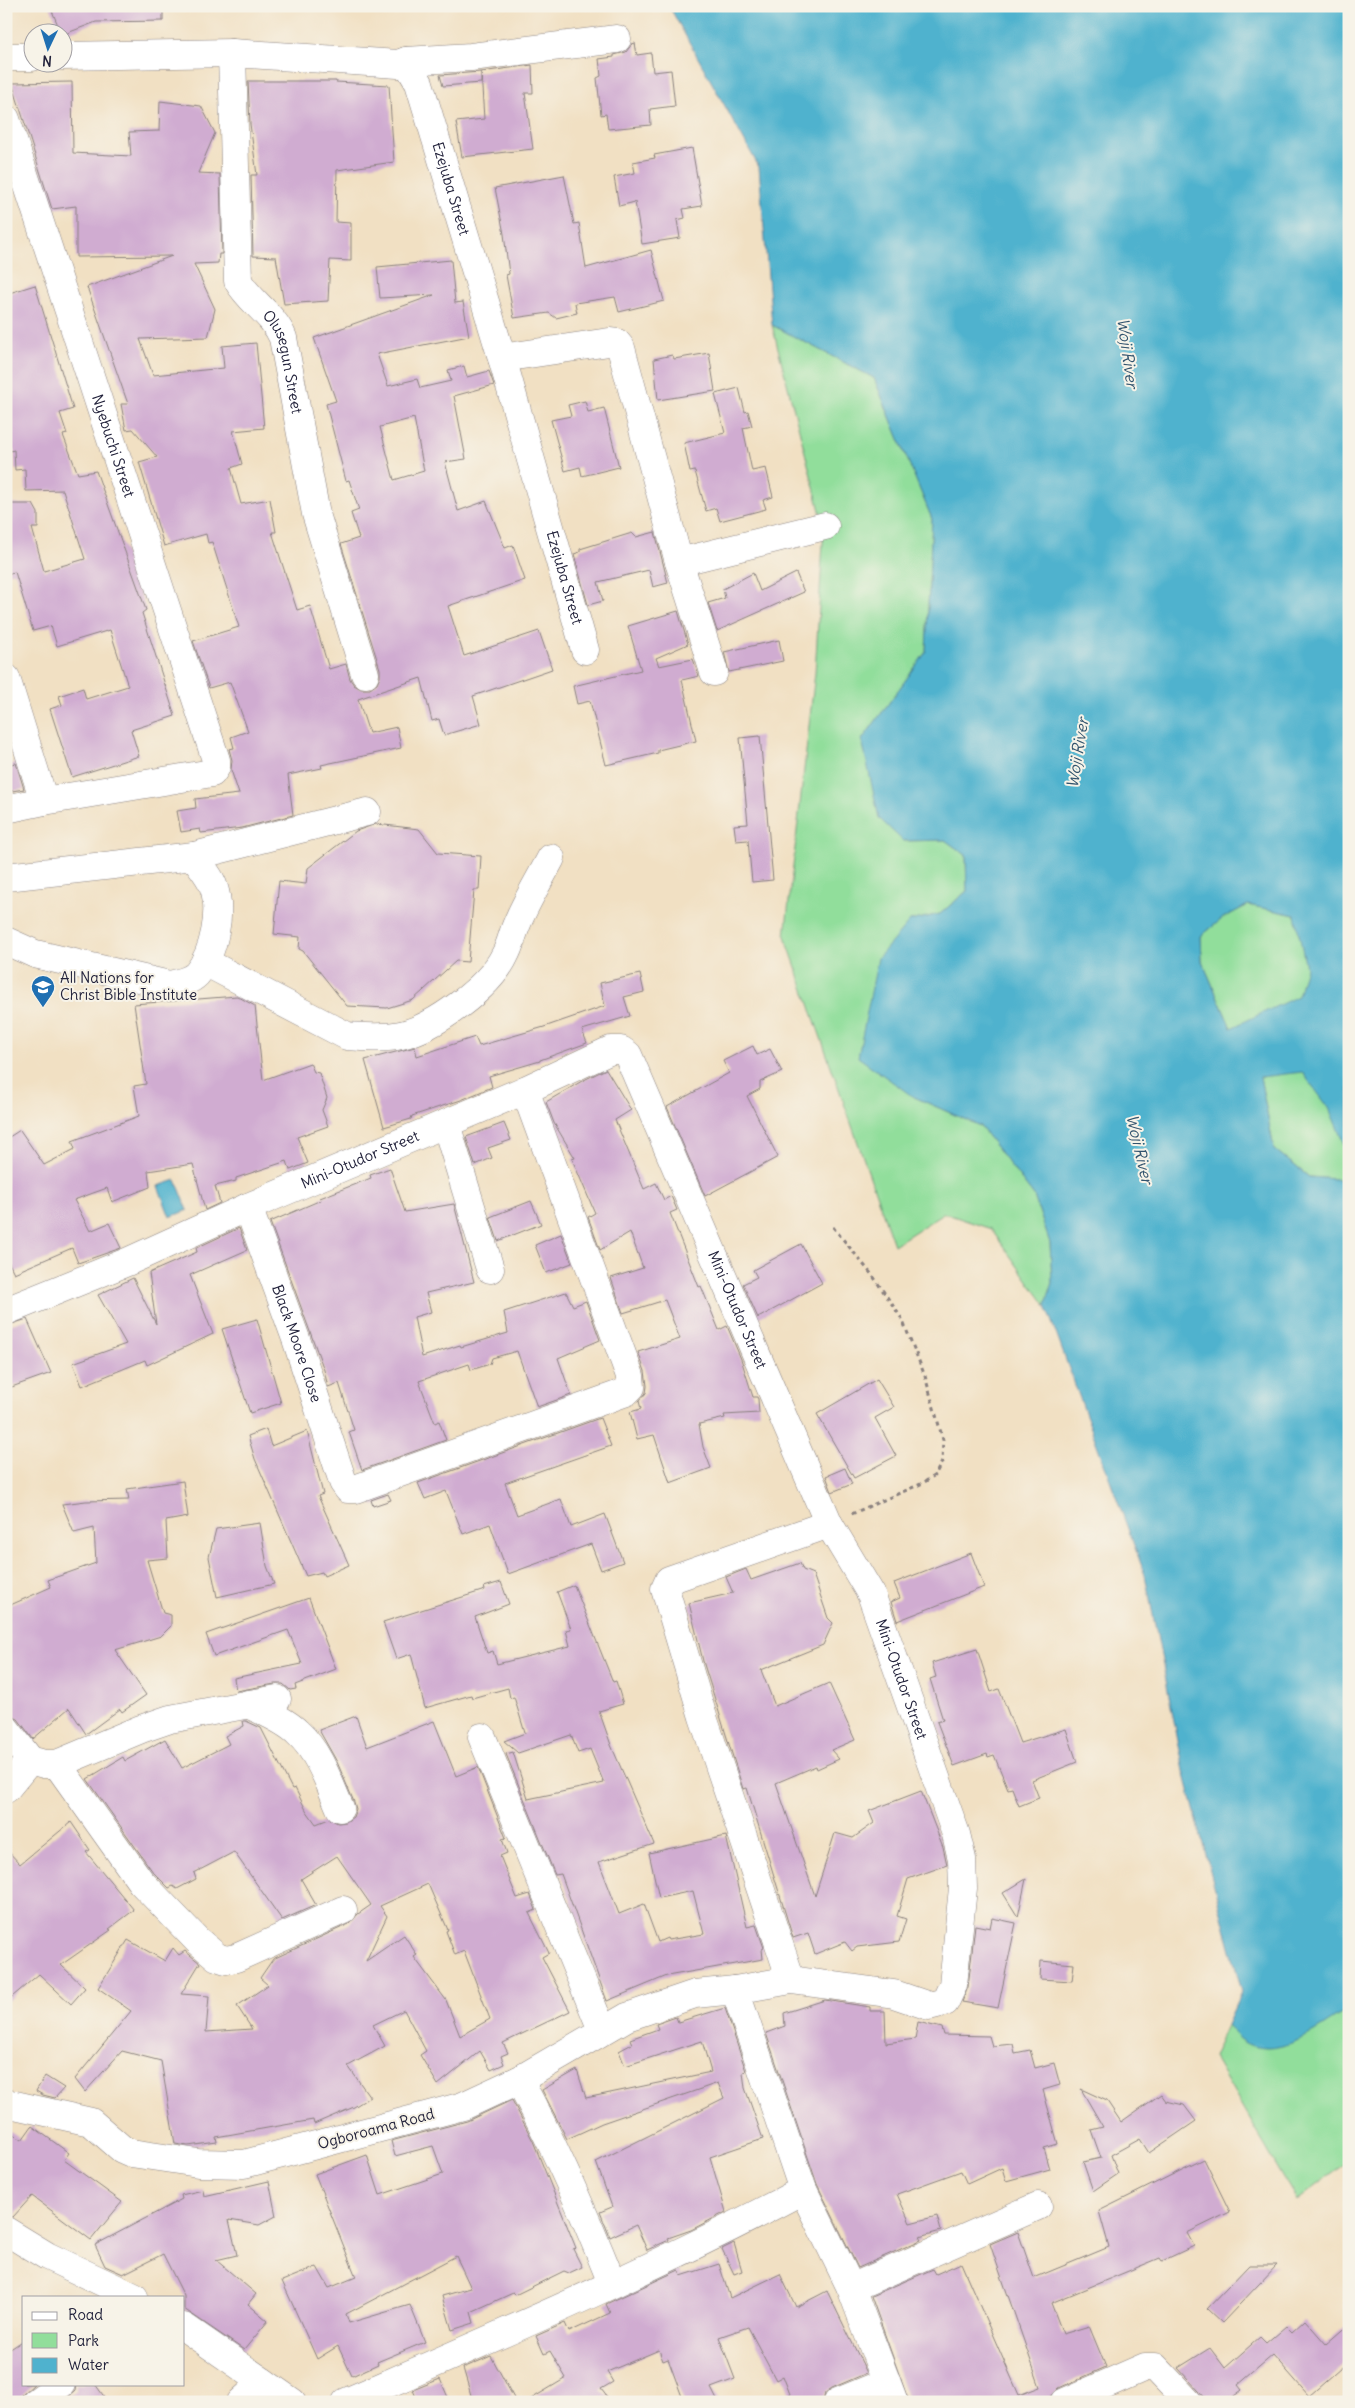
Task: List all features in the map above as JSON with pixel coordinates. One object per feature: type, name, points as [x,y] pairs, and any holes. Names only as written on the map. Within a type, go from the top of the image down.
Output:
[{"type":"street","points":[[72,56],[232,53],[398,64],[406,61],[471,57],[617,39]]},
{"type":"street","name":"Olusegun Street","points":[[232,53],[238,280],[243,290],[279,328],[283,338],[316,514],[365,674]]},
{"type":"street","points":[[6,57],[22,57]]},
{"type":"street","name":"Ezejuba Street","points":[[406,61],[419,83],[502,358],[585,650]]},
{"type":"street","name":"Nyebuchi Street","points":[[6,118],[216,760],[216,767],[212,773],[44,801]]},
{"type":"street","points":[[502,358],[609,342],[617,343],[621,348],[679,562],[714,672]]},
{"type":"street","points":[[679,562],[825,526]]},
{"type":"street","points":[[6,678],[44,801],[6,809]]},
{"type":"street","points":[[6,877],[194,856],[367,812]]},
{"type":"street","points":[[6,941],[35,954],[169,985],[186,982],[196,975],[205,962],[214,936],[216,901],[213,885],[194,856]]},
{"type":"street","points":[[205,962],[347,1036],[374,1038],[399,1036],[417,1030],[447,1012],[485,984],[505,956],[516,925],[551,858]]},
{"type":"street","name":"Mini-Otudor Street","points":[[6,1311],[127,1262],[248,1207],[525,1090],[611,1050],[621,1050],[628,1055],[828,1524],[871,1594],[956,1834],[962,1859],[958,1948],[953,1985],[945,2002],[929,2006],[894,1994],[791,1980],[734,1990]]},
{"type":"street","name":"Black Moore Close","points":[[248,1207],[296,1339],[343,1482],[348,1489],[355,1489],[626,1392],[631,1387],[627,1366],[525,1090]]},
{"type":"street","points":[[446,1124],[490,1269]]},
{"type":"street","points":[[791,1980],[703,1718],[665,1589],[669,1580],[828,1524]]},
{"type":"street","points":[[6,1729],[30,1760],[44,1764],[57,1764],[170,1719],[276,1699]]},
{"type":"street","points":[[248,1704],[274,1717],[299,1733],[319,1761],[340,1808]]},
{"type":"street","points":[[482,1737],[602,2030]]},
{"type":"street","points":[[6,1789],[30,1760]]},
{"type":"street","points":[[57,1764],[141,1882],[196,1940],[217,1957],[226,1960],[236,1958],[343,1910]]},
{"type":"street","points":[[734,1990],[803,2190],[851,2288],[890,2392],[838,2402]]},
{"type":"street","name":"Ogboroama Road","points":[[6,2103],[91,2122],[122,2149],[131,2153],[198,2163],[244,2164],[463,2106],[519,2080],[602,2030],[636,2013],[695,1994],[734,1990]]},
{"type":"street","points":[[519,2080],[551,2139],[571,2182],[612,2283]]},
{"type":"street","points":[[346,2402],[522,2325],[752,2218],[803,2190]]},
{"type":"street","points":[[851,2288],[1038,2206]]},
{"type":"street","points":[[6,2231],[47,2256],[102,2280],[132,2296]]},
{"type":"street","points":[[185,2328],[292,2402]]},
{"type":"street","points":[[1065,2402],[1145,2366],[1155,2366],[1188,2402]]},
{"type":"street","points":[[241,2402],[263,2382]]},
{"type":"street","points":[[36,2402],[58,2386]]},
{"type":"path","points":[[828,1524],[923,1483],[935,1475],[942,1462],[944,1440],[925,1376],[902,1319],[873,1276],[833,1228]]},
{"type":"green space","points":[[772,325],[874,378],[932,519],[926,652],[862,740],[903,841],[945,840],[966,855],[967,891],[940,914],[910,921],[912,1096],[980,1126],[1034,1196],[1050,1243],[1052,1282],[1046,1306],[991,1229],[944,1213],[894,1245],[785,936],[815,673],[824,526]]},
{"type":"green space","points":[[1349,822],[1349,1180],[1309,1177],[1274,1149],[1260,1077],[1231,1028],[1202,961],[1201,936],[1223,918],[1248,905],[1295,915]]},
{"type":"green space","points":[[1349,2010],[1349,2161],[1297,2201],[1213,2057],[1227,2025],[1243,2041],[1256,2046],[1305,2036]]},
{"type":"water","name":"Woji River","points":[[669,6],[1349,6],[1349,1156],[1329,1108],[1302,1072],[1260,1077],[1274,1149],[1309,1177],[1349,1180],[1349,2010],[1312,2033],[1284,2045],[1270,2048],[1256,2047],[1243,2041],[1227,2025],[1242,1992],[1184,1771],[1145,1575],[1046,1306],[1052,1282],[1050,1243],[1034,1196],[980,1126],[912,1096],[858,1057],[878,958],[910,921],[940,914],[967,891],[966,855],[945,840],[903,841],[879,818],[862,740],[926,652],[932,519],[874,378],[772,325],[759,167]],"holes":[[[1248,905],[1295,915],[1306,967],[1298,996],[1231,1028],[1202,961],[1201,936],[1223,918]]]},
{"type":"water","points":[[176,1180],[188,1210],[170,1217],[158,1186]]},
{"type":"building","points":[[50,6],[163,6],[163,21],[96,22],[72,31],[72,22],[57,22]]},
{"type":"building","points":[[635,43],[637,55],[651,53],[653,72],[671,70],[675,106],[650,109],[651,125],[608,129],[606,114],[601,115],[597,78],[601,76],[599,59],[614,57],[614,55],[626,52]]},
{"type":"building","points":[[532,65],[533,93],[525,93],[533,149],[462,157],[456,122],[484,119],[481,72]]},
{"type":"building","points":[[481,72],[481,83],[443,86],[440,75]]},
{"type":"building","points":[[248,81],[336,81],[389,85],[394,162],[337,170],[336,222],[351,223],[351,261],[330,260],[328,301],[284,304],[276,257],[253,256],[251,175],[257,175],[250,124]]},
{"type":"building","points":[[72,82],[73,153],[131,156],[129,132],[159,131],[160,101],[201,106],[215,133],[198,173],[220,174],[222,254],[219,254],[218,263],[194,264],[215,309],[208,337],[140,339],[153,375],[224,368],[222,346],[256,343],[264,428],[233,431],[242,464],[231,468],[241,504],[270,499],[276,532],[272,532],[297,610],[310,606],[329,669],[346,664],[350,679],[354,685],[361,689],[370,689],[377,684],[380,677],[380,669],[341,544],[359,538],[351,513],[359,510],[349,480],[346,481],[326,404],[336,401],[314,338],[434,295],[380,298],[377,267],[451,260],[455,303],[463,302],[469,336],[377,354],[388,386],[417,379],[420,388],[451,381],[448,370],[464,366],[467,377],[489,371],[494,385],[454,396],[466,459],[445,462],[458,511],[486,501],[505,548],[513,545],[525,580],[448,606],[464,656],[539,631],[552,669],[473,696],[481,724],[444,735],[439,719],[432,721],[421,678],[358,699],[369,733],[397,727],[401,748],[321,765],[322,768],[288,775],[293,815],[242,828],[201,833],[200,829],[181,832],[177,811],[196,808],[195,799],[239,794],[231,770],[232,760],[229,749],[234,748],[231,737],[248,731],[230,682],[209,688],[193,641],[239,627],[212,542],[208,543],[206,534],[164,546],[139,462],[157,457],[133,429],[126,430],[121,404],[128,404],[87,287],[172,256],[76,257],[76,206],[52,209],[12,83]],"holes":[[[414,418],[424,471],[394,480],[380,427]]]},
{"type":"building","points":[[692,148],[702,206],[683,209],[685,218],[677,220],[680,238],[642,244],[635,202],[619,206],[614,177],[635,173],[633,162],[655,158],[654,155]]},
{"type":"building","points":[[564,175],[574,224],[579,223],[586,268],[651,250],[664,301],[619,312],[615,297],[575,303],[577,313],[556,318],[549,313],[514,318],[506,275],[509,274],[504,234],[495,188]]},
{"type":"building","points":[[35,285],[73,409],[60,413],[67,434],[63,435],[78,474],[96,471],[146,610],[142,613],[175,716],[131,730],[139,756],[72,777],[50,709],[62,705],[59,696],[83,688],[86,699],[128,686],[110,630],[57,646],[51,626],[33,631],[15,572],[6,574],[6,504],[33,504],[38,513],[38,528],[32,528],[44,571],[85,559],[63,490],[26,491],[25,469],[15,470],[14,450],[6,452],[6,294]]},
{"type":"building","points":[[709,353],[715,391],[658,400],[654,359],[672,355],[674,359]]},
{"type":"building","points":[[739,388],[745,412],[748,411],[752,426],[743,428],[752,471],[766,468],[773,497],[763,500],[766,509],[720,521],[716,508],[706,511],[695,471],[690,472],[684,443],[725,433],[715,394]]},
{"type":"building","points":[[585,401],[588,412],[604,408],[619,467],[582,476],[580,467],[565,471],[551,420],[571,416],[568,405]]},
{"type":"building","points":[[655,532],[668,583],[653,587],[649,570],[598,582],[603,601],[588,605],[574,554],[580,552],[580,549],[632,533],[636,537]]},
{"type":"building","points":[[753,573],[760,591],[796,573],[804,592],[717,631],[708,603],[725,598],[723,589]]},
{"type":"building","points":[[678,611],[688,644],[656,658],[659,666],[693,659],[699,676],[682,680],[696,741],[658,750],[658,753],[606,765],[590,701],[577,704],[573,686],[641,670],[628,626]]},
{"type":"building","points":[[779,640],[783,661],[729,672],[724,652]]},
{"type":"building","points":[[760,736],[773,880],[752,882],[748,840],[736,841],[734,825],[748,824],[740,738]]},
{"type":"building","points":[[16,763],[24,789],[6,792],[6,765]]},
{"type":"building","points":[[376,824],[419,829],[438,853],[481,856],[479,890],[474,890],[468,962],[456,961],[413,1000],[387,1008],[347,1006],[303,951],[299,949],[300,937],[274,934],[279,881],[306,884],[308,868],[356,831]]},
{"type":"building","points":[[640,974],[644,992],[624,997],[630,1016],[582,1030],[587,1043],[540,1061],[489,1076],[492,1087],[461,1100],[412,1116],[411,1119],[384,1127],[365,1060],[415,1047],[417,1056],[475,1037],[479,1046],[544,1027],[605,1006],[600,983]]},
{"type":"building","points":[[237,996],[255,1006],[263,1080],[310,1063],[314,1072],[319,1073],[327,1098],[322,1110],[328,1126],[297,1137],[308,1163],[290,1170],[287,1161],[236,1178],[236,1181],[215,1186],[220,1203],[205,1210],[193,1164],[148,1171],[150,1187],[112,1202],[107,1188],[74,1200],[90,1231],[109,1223],[121,1248],[78,1263],[72,1248],[14,1273],[6,1257],[6,1139],[20,1130],[44,1165],[75,1149],[72,1141],[139,1116],[134,1086],[146,1084],[134,1004]]},
{"type":"building","points":[[753,1046],[757,1055],[770,1049],[782,1072],[760,1082],[760,1089],[747,1096],[778,1157],[705,1196],[667,1107],[729,1073],[723,1061]]},
{"type":"building","points":[[606,1069],[631,1110],[615,1120],[644,1189],[656,1183],[664,1200],[671,1196],[677,1210],[670,1213],[699,1287],[701,1286],[719,1330],[727,1326],[741,1359],[753,1397],[758,1399],[759,1413],[724,1415],[725,1418],[699,1424],[703,1447],[711,1468],[670,1483],[654,1435],[637,1439],[630,1412],[641,1409],[639,1401],[646,1393],[647,1386],[645,1371],[638,1352],[680,1339],[665,1300],[623,1313],[611,1278],[643,1268],[630,1232],[600,1250],[588,1217],[595,1213],[572,1159],[575,1158],[554,1123],[546,1102]]},
{"type":"building","points":[[504,1123],[511,1140],[488,1148],[492,1158],[475,1165],[466,1137]]},
{"type":"building","points":[[390,1168],[405,1212],[454,1204],[474,1282],[426,1293],[431,1312],[414,1317],[422,1357],[508,1333],[504,1312],[566,1292],[573,1306],[586,1301],[600,1340],[558,1358],[571,1395],[537,1407],[517,1351],[492,1358],[490,1364],[471,1370],[469,1364],[419,1381],[435,1423],[439,1421],[446,1440],[362,1470],[349,1432],[354,1430],[339,1383],[328,1387],[324,1370],[270,1222],[321,1200],[320,1198],[371,1178],[370,1175]]},
{"type":"building","points":[[531,1201],[541,1224],[498,1241],[490,1217]]},
{"type":"building","points":[[239,1228],[247,1250],[190,1275],[213,1334],[147,1365],[145,1360],[82,1386],[73,1363],[126,1344],[98,1295],[133,1278],[156,1324],[149,1273],[197,1252],[196,1248]]},
{"type":"building","points":[[561,1234],[572,1263],[546,1273],[535,1245]]},
{"type":"building","points":[[801,1244],[822,1283],[758,1318],[743,1284],[757,1277],[753,1270]]},
{"type":"building","points":[[27,1319],[51,1373],[6,1389],[6,1326]]},
{"type":"building","points":[[257,1319],[281,1403],[250,1413],[222,1329]]},
{"type":"building","points":[[877,1379],[894,1407],[875,1418],[896,1456],[854,1478],[817,1414]]},
{"type":"building","points":[[600,1418],[611,1446],[505,1483],[517,1515],[561,1499],[571,1527],[605,1514],[623,1562],[601,1570],[591,1544],[508,1574],[490,1524],[463,1534],[446,1491],[425,1499],[418,1483]]},
{"type":"building","points":[[266,1429],[271,1446],[307,1431],[323,1494],[318,1496],[349,1565],[324,1576],[322,1572],[306,1576],[255,1459],[248,1436]]},
{"type":"building","points":[[845,1468],[852,1484],[832,1492],[826,1476]]},
{"type":"building","points":[[183,1481],[188,1517],[166,1521],[168,1558],[147,1560],[163,1613],[171,1615],[171,1626],[161,1636],[115,1650],[146,1695],[122,1712],[120,1709],[86,1734],[69,1708],[33,1739],[18,1719],[6,1714],[6,1607],[51,1587],[48,1580],[96,1563],[94,1528],[74,1533],[62,1504],[86,1501],[129,1500],[127,1489]]},
{"type":"building","points":[[388,1494],[391,1500],[373,1506],[371,1500]]},
{"type":"building","points":[[260,1523],[267,1566],[274,1584],[217,1597],[209,1557],[216,1529]]},
{"type":"building","points":[[971,1553],[984,1587],[897,1621],[891,1602],[900,1598],[894,1583]]},
{"type":"building","points":[[800,1563],[803,1570],[813,1574],[828,1618],[833,1623],[823,1645],[761,1670],[775,1706],[829,1683],[855,1740],[831,1750],[839,1759],[817,1769],[816,1766],[776,1783],[815,1896],[835,1833],[853,1838],[874,1823],[869,1811],[921,1791],[943,1847],[947,1865],[908,1879],[897,1916],[906,1919],[899,1942],[857,1947],[852,1951],[845,1942],[815,1954],[808,1933],[793,1938],[747,1788],[743,1789],[703,1661],[689,1603],[733,1593],[726,1577],[746,1569],[751,1580]]},
{"type":"building","points":[[501,1582],[509,1604],[475,1617],[487,1653],[493,1651],[497,1664],[570,1646],[566,1630],[571,1629],[557,1592],[574,1585],[613,1682],[616,1681],[623,1704],[599,1711],[611,1745],[654,1844],[599,1862],[619,1914],[644,1904],[658,1942],[667,1938],[668,1940],[704,1934],[693,1891],[659,1898],[649,1853],[726,1836],[747,1927],[756,1925],[764,1948],[762,1949],[763,1959],[667,1976],[607,2001],[561,1874],[555,1875],[506,1754],[513,1752],[528,1799],[604,1783],[590,1749],[578,1753],[571,1735],[518,1753],[504,1741],[525,1733],[514,1697],[510,1698],[508,1688],[472,1698],[471,1695],[425,1708],[411,1654],[396,1659],[383,1622],[485,1590],[484,1587]]},
{"type":"building","points":[[309,1598],[336,1669],[295,1685],[296,1689],[290,1690],[283,1684],[275,1684],[236,1691],[234,1678],[302,1664],[288,1630],[214,1656],[206,1634]]},
{"type":"building","points":[[977,1649],[991,1692],[999,1689],[1020,1743],[1066,1729],[1077,1762],[1032,1780],[1039,1798],[1019,1806],[1012,1788],[1008,1789],[994,1755],[988,1757],[987,1754],[954,1766],[937,1722],[943,1720],[930,1679],[936,1677],[932,1663]]},
{"type":"building","points":[[356,1716],[367,1747],[434,1721],[456,1776],[478,1767],[506,1838],[502,1839],[507,1853],[500,1856],[517,1898],[530,1894],[536,1910],[529,1913],[549,1953],[542,1957],[570,2011],[503,2043],[508,2053],[501,2056],[504,2064],[491,2070],[480,2051],[438,2085],[420,2055],[426,2051],[404,2010],[373,2025],[385,2046],[348,2066],[370,2097],[354,2107],[314,2124],[313,2120],[216,2137],[217,2142],[188,2146],[175,2144],[161,2061],[122,2051],[85,2092],[75,2079],[131,2011],[98,1988],[128,1940],[165,1961],[173,1948],[179,1955],[185,1951],[200,1963],[181,1994],[209,1996],[206,2032],[252,2029],[237,2006],[268,1985],[260,1978],[273,1959],[349,1924],[358,1914],[371,1905],[337,1856],[301,1879],[316,1905],[282,1920],[234,1852],[194,1873],[196,1879],[177,1889],[173,1886],[169,1888],[153,1872],[87,1779],[123,1757],[125,1761],[165,1739],[182,1768],[229,1744],[225,1736],[244,1726],[243,1721],[246,1721],[261,1728],[292,1789],[295,1788],[306,1810],[316,1824],[329,1819],[338,1823],[346,1822],[353,1817],[356,1809],[354,1802],[337,1762],[319,1730]],"holes":[[[428,1884],[448,1930],[446,1931],[455,1955],[464,1951],[490,2019],[460,2036],[446,2000],[414,1957],[417,1955],[404,1935],[366,1961],[387,1916],[380,1906]]]},
{"type":"building","points":[[71,1822],[90,1850],[86,1852],[134,1910],[109,1929],[111,1930],[61,1965],[85,1988],[71,2004],[39,1974],[6,2002],[6,1849],[20,1864]]},
{"type":"building","points":[[1026,1879],[1018,1917],[1003,1893]]},
{"type":"building","points":[[992,1918],[1016,1923],[998,2008],[962,2002],[968,1987],[975,1925],[990,1928]]},
{"type":"building","points":[[1041,1961],[1074,1964],[1072,1981],[1040,1979]]},
{"type":"building","points":[[825,2000],[870,2007],[870,2011],[885,2011],[886,2043],[915,2039],[918,2022],[942,2028],[944,2035],[989,2036],[992,2046],[1013,2044],[1015,2053],[1030,2050],[1035,2068],[1054,2063],[1060,2085],[1043,2090],[1058,2144],[1044,2148],[1050,2169],[1006,2181],[1002,2168],[967,2184],[961,2171],[897,2194],[910,2223],[937,2216],[941,2231],[919,2237],[921,2240],[858,2268],[817,2184],[766,2033],[785,2026],[784,2013]]},
{"type":"building","points":[[725,2008],[746,2071],[743,2072],[745,2088],[763,2139],[710,2157],[726,2212],[691,2230],[668,2238],[669,2240],[647,2250],[636,2225],[610,2237],[600,2212],[612,2207],[596,2162],[724,2098],[718,2083],[602,2123],[567,2139],[542,2090],[577,2070],[586,2098],[711,2072],[702,2041],[625,2066],[619,2051],[632,2044],[630,2039],[658,2029],[656,2024],[676,2017],[678,2022]]},
{"type":"building","points":[[45,2076],[64,2088],[55,2098],[36,2091]]},
{"type":"building","points":[[1081,2089],[1107,2101],[1121,2122],[1161,2094],[1166,2101],[1184,2105],[1196,2121],[1149,2153],[1140,2139],[1111,2155],[1118,2174],[1093,2191],[1083,2162],[1101,2158],[1091,2130],[1103,2127]]},
{"type":"building","points":[[512,2100],[533,2141],[576,2248],[573,2249],[582,2267],[569,2273],[564,2271],[515,2295],[513,2293],[471,2312],[474,2323],[452,2330],[442,2296],[471,2288],[456,2256],[346,2314],[349,2323],[410,2305],[425,2342],[377,2362],[378,2364],[352,2376],[338,2346],[317,2359],[282,2281],[317,2267],[329,2288],[356,2277],[315,2174],[367,2155],[380,2195],[443,2174],[433,2146],[395,2156],[391,2141],[467,2121]]},
{"type":"building","points":[[32,2126],[69,2153],[64,2160],[122,2202],[91,2240],[32,2196],[13,2217],[6,2215],[6,2129],[22,2140]]},
{"type":"building","points":[[1204,2159],[1230,2212],[1187,2233],[1194,2246],[1162,2261],[1160,2258],[1051,2303],[1063,2334],[1089,2326],[1106,2367],[1059,2388],[1046,2402],[909,2402],[871,2296],[933,2269],[936,2274],[961,2263],[1019,2395],[1040,2387],[990,2244],[1018,2232],[1034,2278],[1109,2247],[1099,2211]]},
{"type":"building","points":[[269,2181],[276,2216],[259,2225],[229,2220],[237,2255],[216,2260],[256,2294],[248,2304],[268,2321],[244,2350],[185,2310],[185,2296],[163,2254],[123,2274],[105,2266],[95,2245],[182,2199],[181,2195],[203,2190],[204,2196]]},
{"type":"building","points":[[734,2243],[742,2271],[734,2274],[722,2249]]},
{"type":"building","points":[[719,2264],[730,2298],[780,2274],[796,2307],[827,2291],[867,2373],[832,2388],[825,2393],[823,2402],[793,2402],[783,2376],[776,2380],[748,2327],[719,2337],[735,2379],[711,2388],[718,2402],[684,2402],[668,2359],[663,2361],[659,2350],[607,2372],[613,2382],[601,2389],[611,2402],[526,2402],[566,2378],[550,2351],[544,2354],[536,2336],[565,2323],[569,2332],[610,2313],[606,2304],[679,2270],[681,2276]]},
{"type":"building","points":[[1249,2265],[1277,2265],[1222,2323],[1207,2309]]},
{"type":"building","points":[[1305,2320],[1326,2344],[1349,2324],[1349,2361],[1309,2396],[1273,2355],[1238,2385],[1242,2390],[1226,2402],[1209,2402],[1178,2368],[1210,2348],[1225,2368],[1260,2337],[1266,2343],[1286,2326],[1292,2332]]},
{"type":"building","points":[[22,2341],[22,2386],[32,2386],[22,2395],[21,2402],[6,2402],[6,2352]]},
{"type":"building","points":[[491,2356],[516,2402],[473,2402],[463,2368]]},
{"type":"building","points":[[440,2379],[450,2402],[418,2402],[413,2390]]},
{"type":"building","points":[[76,2386],[96,2386],[108,2402],[63,2402],[75,2391]]},
{"type":"place","name":"All Nations for Christ Bible Institute","points":[[43,1008]]}]
